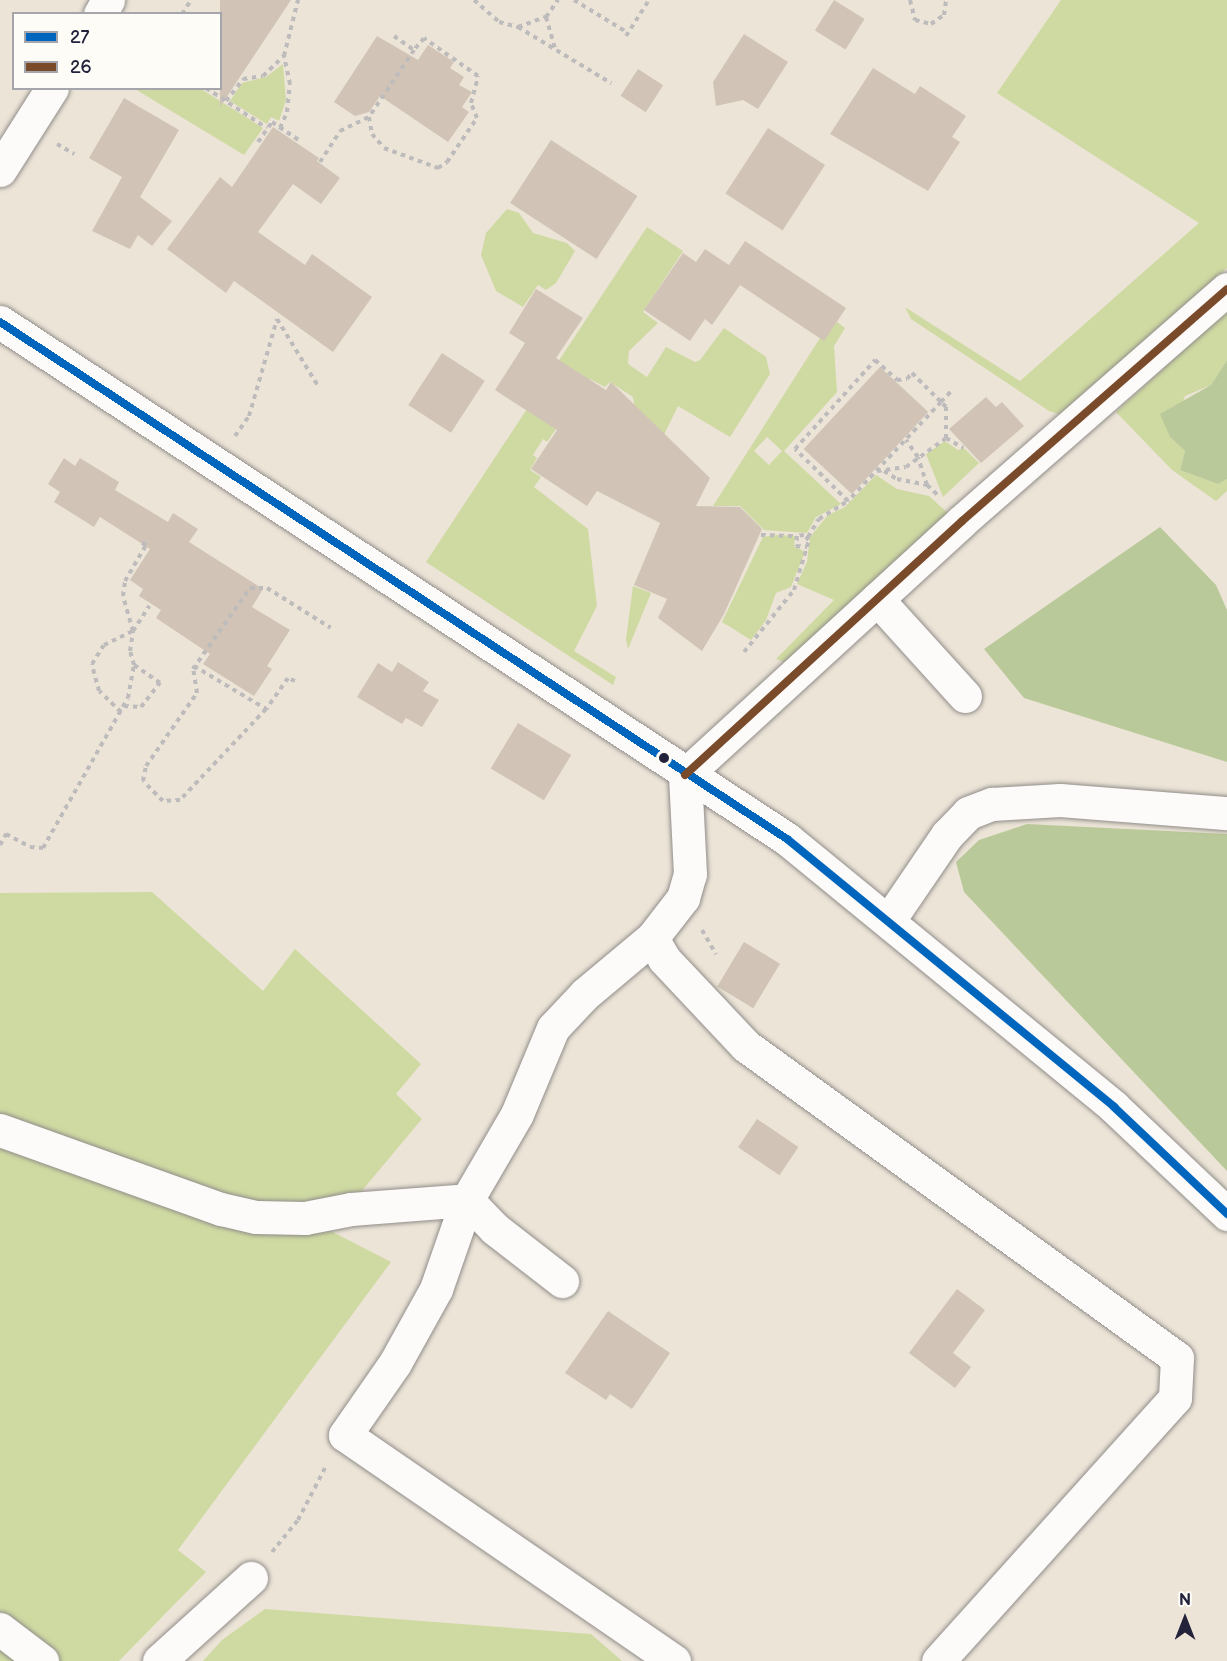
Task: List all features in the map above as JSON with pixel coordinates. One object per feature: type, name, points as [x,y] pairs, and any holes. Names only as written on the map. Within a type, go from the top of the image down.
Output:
[{"type":"street","points":[[0,170],[51,90]]},
{"type":"street","points":[[685,775],[877,599],[1227,289]]},
{"type":"street","points":[[0,322],[685,775],[787,839],[889,920],[1160,1147],[1227,1214]]},
{"type":"street","points":[[877,599],[965,696]]},
{"type":"street","points":[[674,1661],[345,1435],[395,1364],[436,1289],[466,1200],[517,1114],[553,1028],[585,994],[652,938],[683,898],[690,874],[685,775]]},
{"type":"street","points":[[889,920],[947,835],[968,813],[992,804],[1060,800],[1227,813]]},
{"type":"street","points":[[652,938],[664,959],[746,1046],[1177,1358],[1175,1398],[938,1661]]},
{"type":"street","points":[[0,1130],[210,1205],[256,1217],[305,1218],[351,1209],[466,1200],[495,1229],[562,1281]]},
{"type":"street","points":[[159,1661],[251,1578]]},
{"type":"street","points":[[0,1629],[42,1661]]},
{"type":"path","points":[[280,128],[290,84],[284,56],[298,0]]},
{"type":"path","points":[[474,0],[499,22],[518,27],[611,83]]},
{"type":"path","points":[[518,27],[546,17],[558,0]]},
{"type":"path","points":[[574,0],[627,34],[649,0]]},
{"type":"path","points":[[910,0],[915,20],[931,24],[944,15],[946,0]]},
{"type":"path","points":[[546,17],[555,48]]},
{"type":"path","points":[[394,36],[414,50]]},
{"type":"path","points":[[320,162],[340,131],[369,117],[424,38],[478,76],[471,103],[477,118],[471,130],[447,162],[438,168],[384,148],[372,134],[369,117]]},
{"type":"path","points":[[225,101],[243,79],[263,75],[284,56]]},
{"type":"path","points":[[209,90],[267,128]]},
{"type":"path","points":[[258,142],[272,122],[300,141]]},
{"type":"path","points":[[50,140],[74,154]]},
{"type":"path","points":[[235,437],[249,416],[277,319],[318,386]]},
{"type":"path","points":[[848,501],[795,449],[874,360],[897,380],[907,379],[912,374],[946,407],[946,438]]},
{"type":"path","points":[[744,652],[794,590],[808,537],[819,519],[848,501],[952,390]]},
{"type":"path","points":[[946,438],[963,448]]},
{"type":"path","points":[[876,471],[906,467],[946,438]]},
{"type":"path","points":[[906,440],[918,457],[927,485],[942,499]]},
{"type":"path","points":[[884,470],[897,479],[927,485]]},
{"type":"path","points":[[761,535],[808,537]]},
{"type":"path","points":[[797,536],[796,546],[807,547]]},
{"type":"path","points":[[133,631],[123,596],[125,581],[146,545],[140,541]]},
{"type":"path","points":[[295,681],[288,678],[266,709],[180,800],[163,801],[143,781],[146,766],[197,693],[194,666],[250,588],[267,588],[331,628]]},
{"type":"path","points":[[0,845],[6,834],[30,847],[43,848],[124,706],[134,665],[130,651],[133,631],[149,606]]},
{"type":"path","points":[[121,712],[99,691],[92,664],[104,645],[133,631]]},
{"type":"path","points":[[124,706],[141,707],[160,683],[134,665]]},
{"type":"path","points":[[194,666],[266,709]]},
{"type":"path","points":[[251,1578],[298,1520],[345,1435]]},
{"type":"green space","points":[[1061,0],[1227,0],[1227,268],[1065,416],[1049,411],[911,319],[905,307],[1020,381],[1199,223],[997,93]]},
{"type":"green space","points":[[283,64],[286,100],[279,121],[271,117],[267,124],[230,101],[242,83],[266,77]]},
{"type":"green space","points":[[137,90],[203,90],[263,128],[244,155]]},
{"type":"green space","points":[[507,209],[519,213],[533,233],[567,243],[575,251],[556,283],[546,290],[538,285],[523,307],[496,291],[481,255],[486,233]]},
{"type":"green space","points":[[647,227],[683,251],[643,312],[658,323],[629,351],[628,364],[647,377],[666,347],[695,362],[700,360],[724,328],[766,357],[770,374],[730,437],[678,406],[658,447],[639,438],[633,397],[610,382],[605,387],[590,379],[547,442],[543,439],[533,455],[537,458],[530,470],[541,477],[534,487],[588,529],[597,606],[574,651],[616,677],[613,685],[426,562]]},
{"type":"green space","points":[[1227,310],[1227,360],[1211,385],[1185,396],[1170,437],[1185,451],[1180,470],[1218,484],[1227,479],[1227,491],[1216,501],[1172,470],[1116,412]]},
{"type":"green space","points":[[837,322],[845,328],[834,346],[837,392],[784,451],[841,504],[816,517],[807,533],[764,530],[740,506],[713,506],[820,338]],"holes":[[[767,437],[782,451],[769,465],[754,451]]]},
{"type":"green space","points":[[1227,360],[1227,479],[1218,484],[1180,470],[1185,451],[1170,437],[1160,414],[1211,385]]},
{"type":"green space","points":[[945,441],[958,450],[964,448],[979,463],[943,497],[926,454]]},
{"type":"green space","points":[[876,475],[897,489],[929,496],[950,515],[788,664],[776,659],[834,600],[797,584],[807,562],[810,537],[828,515],[845,507]]},
{"type":"green space","points":[[1160,527],[1216,585],[1227,610],[1227,762],[1024,698],[984,649]]},
{"type":"green space","points":[[795,536],[794,546],[805,552],[791,587],[776,593],[766,620],[751,640],[722,622],[763,537]]},
{"type":"green space","points":[[633,586],[651,593],[628,649],[626,639]]},
{"type":"green space","points":[[1027,824],[1227,834],[1227,1171],[964,892],[956,862],[979,840]]},
{"type":"green space","points":[[152,892],[263,991],[295,949],[421,1064],[396,1094],[422,1119],[329,1230],[391,1262],[178,1550],[206,1572],[119,1661],[0,1661],[0,893]]},
{"type":"green space","points":[[265,1609],[591,1634],[622,1661],[203,1661],[222,1640]]},
{"type":"building","points":[[220,0],[291,0],[220,107],[222,12],[220,12]]},
{"type":"building","points":[[834,0],[865,19],[845,50],[815,31]]},
{"type":"building","points":[[744,34],[788,62],[758,109],[743,100],[716,106],[713,82]]},
{"type":"building","points":[[377,36],[418,60],[428,45],[454,62],[450,68],[464,77],[459,85],[472,92],[462,107],[469,112],[448,142],[380,96],[369,112],[355,116],[334,102]]},
{"type":"building","points":[[873,68],[915,94],[920,86],[966,116],[952,137],[960,142],[928,191],[830,134]]},
{"type":"building","points":[[638,69],[663,85],[646,112],[621,96]]},
{"type":"building","points":[[124,98],[179,130],[140,197],[172,221],[152,246],[138,235],[130,249],[92,231],[122,177],[89,158]]},
{"type":"building","points":[[273,127],[319,158],[317,161],[340,178],[321,204],[293,184],[258,232],[305,265],[312,254],[372,297],[333,352],[234,281],[226,293],[167,249],[220,177],[232,187]]},
{"type":"building","points":[[768,128],[825,165],[783,230],[726,193]]},
{"type":"building","points":[[551,140],[637,196],[597,259],[510,203]]},
{"type":"building","points":[[745,241],[846,308],[824,341],[740,285],[712,325],[705,319],[690,341],[644,310],[683,253],[696,262],[705,249],[729,265]]},
{"type":"building","points":[[536,289],[583,318],[556,358],[606,390],[611,382],[710,478],[696,506],[740,507],[762,529],[724,614],[702,651],[658,618],[667,599],[634,585],[660,523],[597,491],[587,506],[531,469],[557,430],[495,390],[525,343],[509,333]]},
{"type":"building","points":[[442,353],[485,381],[451,433],[408,405]]},
{"type":"building","points":[[880,367],[928,412],[852,494],[804,449]]},
{"type":"building","points":[[986,397],[996,407],[1002,402],[1024,426],[981,463],[949,429]]},
{"type":"building","points":[[64,458],[75,466],[80,458],[119,482],[115,490],[168,522],[173,513],[198,529],[189,542],[263,589],[252,607],[290,630],[267,666],[272,669],[254,696],[203,664],[210,654],[156,618],[161,610],[139,596],[143,589],[130,580],[150,549],[100,517],[94,527],[54,502],[60,492],[48,484]]},
{"type":"building","points":[[398,662],[429,682],[423,691],[439,700],[422,727],[406,718],[402,724],[357,697],[378,663],[392,672]]},
{"type":"building","points":[[518,723],[571,755],[544,800],[491,768]]},
{"type":"building","points":[[744,942],[780,964],[753,1008],[717,987]]},
{"type":"building","points":[[757,1119],[798,1147],[779,1175],[738,1147]]},
{"type":"building","points":[[957,1289],[985,1310],[953,1353],[971,1367],[955,1388],[909,1353]]},
{"type":"building","points":[[608,1311],[670,1353],[632,1409],[610,1394],[606,1400],[565,1373]]},
{"type":"transit line","name":"26","points":[[685,775],[962,521],[1227,289]]},
{"type":"transit line","name":"27","points":[[0,322],[787,839],[1114,1107],[1227,1214]]}]
